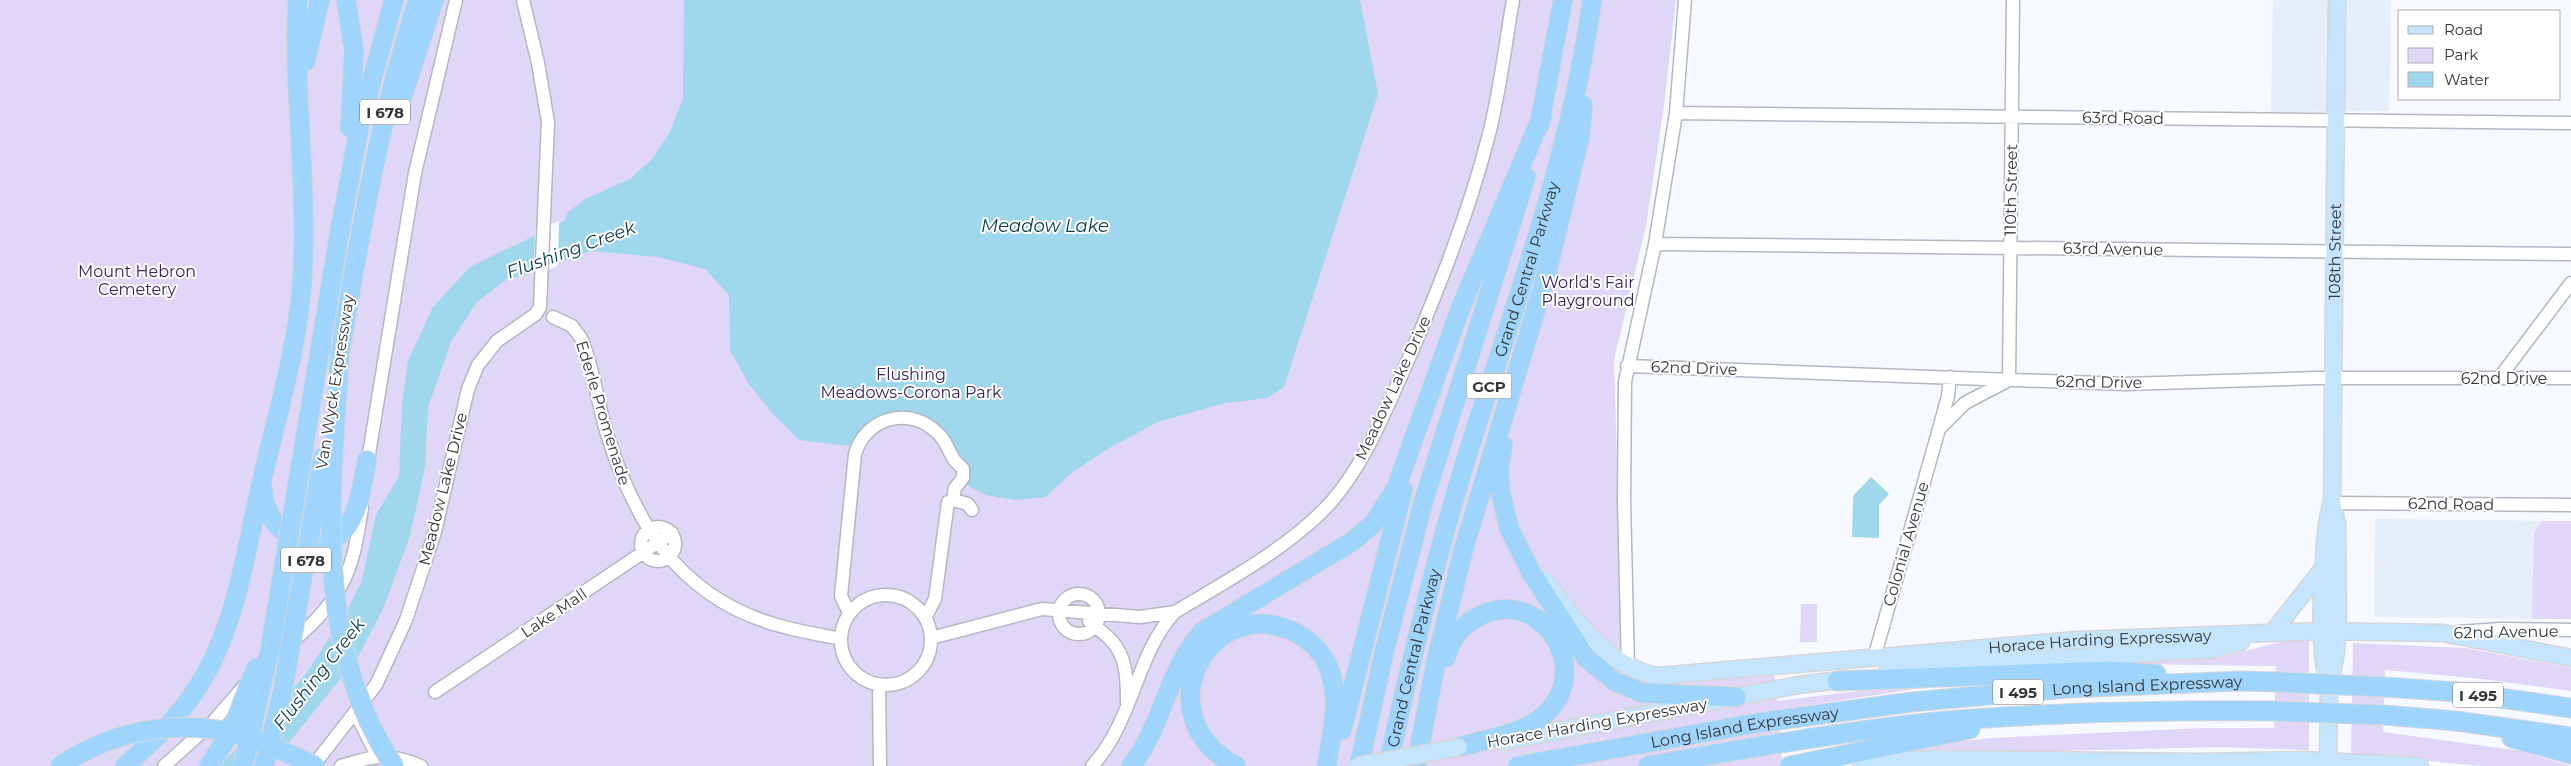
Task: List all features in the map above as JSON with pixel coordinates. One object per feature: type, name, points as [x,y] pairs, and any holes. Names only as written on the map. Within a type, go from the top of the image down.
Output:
[{"type":"highway","points":[[141,766],[163,732],[191,699],[222,642],[293,345],[302,285],[303,219],[296,48],[298,0]]},
{"type":"highway","points":[[300,120],[307,50],[320,0]]},
{"type":"highway","points":[[341,224],[354,73],[352,33],[346,0]]},
{"type":"highway","name":"Van Wyck Expressway","points":[[243,766],[263,686],[341,224],[364,110],[394,0]]},
{"type":"highway","name":"Van Wyck Expressway","points":[[264,766],[285,681],[361,227],[389,98],[418,0]]},
{"type":"highway","points":[[361,227],[434,0]]},
{"type":"highway","name":"Grand Central Parkway","points":[[1358,766],[1384,653],[1418,522],[1448,420],[1517,209],[1542,116],[1563,0]]},
{"type":"highway","points":[[1416,766],[1436,662],[1465,542],[1499,426],[1523,358],[1551,260],[1580,136],[1592,3]]},
{"type":"highway","name":"Grand Central Parkway","points":[[1388,766],[1415,647],[1449,517],[1558,168],[1578,83],[1592,3]]},
{"type":"highway","points":[[1131,766],[1145,743],[1180,663],[1196,639],[1216,622],[1346,546],[1368,530],[1392,497],[1415,441],[1462,307],[1542,116]]},
{"type":"highway","points":[[340,352],[330,518],[334,589],[342,638],[353,674],[372,725],[394,766]]},
{"type":"highway","points":[[1523,358],[1499,469],[1501,502],[1509,528],[1531,572],[1572,638],[1586,658],[1603,673],[1624,686],[1654,695],[1736,697]]},
{"type":"highway","points":[[1333,766],[1415,441]]},
{"type":"highway","points":[[268,451],[263,488],[264,507],[280,531],[288,537],[306,544],[332,541],[350,523],[356,508],[367,460]]},
{"type":"highway","points":[[208,766],[226,740],[242,708],[280,588]]},
{"type":"highway","points":[[1421,740],[1447,652],[1462,629],[1476,617],[1494,611],[1513,610],[1532,616],[1550,630],[1562,648],[1565,677],[1559,696],[1547,712],[1525,728],[1459,748]]},
{"type":"highway","points":[[1236,766],[1212,751],[1200,735],[1192,718],[1190,689],[1199,663],[1214,642],[1237,629],[1255,625],[1284,628],[1301,635],[1316,648],[1327,664],[1333,684],[1335,707],[1327,766]]},
{"type":"highway","points":[[1838,681],[2108,671],[2242,681]]},
{"type":"highway","name":"Long Island Expressway","points":[[1518,766],[1757,724],[1912,702],[2058,689],[2242,681],[2278,682],[2384,686],[2457,692],[2571,708]]},
{"type":"highway","name":"Long Island Expressway","points":[[1648,766],[1860,731],[1937,722],[2168,711],[2275,711],[2384,715],[2456,721],[2571,737]]},
{"type":"highway","points":[[1790,766],[1864,749],[1941,736],[2014,718]]},
{"type":"highway","points":[[2456,721],[2571,754]]},
{"type":"highway","points":[[60,766],[87,750],[121,736],[161,728],[186,727],[224,731],[255,740],[314,766]]},
{"type":"highway","points":[[125,766],[163,732]]},
{"type":"main road","name":"108th Street","points":[[2328,764],[2329,689],[2338,631],[2337,524],[2332,503],[2337,0]]},
{"type":"main road","name":"108th Street","points":[[2329,689],[2321,652],[2321,631],[2326,523],[2332,503]]},
{"type":"main road","name":"Horace Harding Expressway","points":[[1509,528],[1536,568],[1578,621],[1609,654],[1628,667],[1648,674],[1670,676],[2077,640],[2321,631],[2442,633],[2571,658]]},
{"type":"main road","points":[[2272,633],[2324,567]]},
{"type":"main road","name":"Horace Harding Expressway","points":[[1358,766],[1509,740],[1736,697],[1892,671],[1938,666],[2214,649],[2272,633]]},
{"type":"main road","points":[[1869,765],[1921,759],[2025,763],[2156,763],[2198,765],[2302,760],[2328,764],[2420,766]]},
{"type":"street","points":[[164,766],[212,723],[247,682],[308,628],[337,592],[349,568],[355,545],[367,460],[415,173],[456,0]]},
{"type":"street","name":"Meadow Lake Drive","points":[[314,766],[376,685],[406,620],[435,532],[468,389],[478,366],[497,341],[536,314],[540,307],[548,122],[538,63],[523,0]]},
{"type":"street","name":"Meadow Lake Drive","points":[[1092,766],[1114,739],[1156,641],[1175,612],[1299,533],[1332,500],[1351,475],[1375,434],[1453,252],[1471,196],[1489,136],[1514,0]]},
{"type":"street","points":[[1628,667],[1624,501],[1627,366],[1655,244],[1676,113],[1685,0]]},
{"type":"street","name":"110th Street","points":[[2009,380],[2013,0]]},
{"type":"street","name":"63rd Road","points":[[1676,113],[2571,123]]},
{"type":"street","name":"63rd Avenue","points":[[1655,244],[2571,254]]},
{"type":"street","points":[[2500,377],[2571,283]]},
{"type":"street","name":"Ederle Promenade","points":[[553,318],[572,326],[581,338],[618,469],[632,503],[648,530],[669,558],[711,594],[740,611],[767,622],[841,640]]},
{"type":"street","name":"62nd Drive","points":[[1627,366],[2126,384],[2333,378],[2571,378]]},
{"type":"street","name":"Colonial Avenue","points":[[1874,658],[1948,396],[1950,377]]},
{"type":"street","name":"Colonial Avenue","points":[[1939,429],[1965,403],[2009,380]]},
{"type":"street","points":[[850,613],[841,596],[855,454],[860,440],[872,426],[901,417],[923,423],[933,429],[940,435],[954,460],[963,469],[964,478],[955,488],[953,500],[968,504],[972,510]]},
{"type":"street","points":[[924,618],[935,599],[948,502]]},
{"type":"street","name":"62nd Road","points":[[2332,503],[2571,505]]},
{"type":"street","points":[[661,527],[672,533],[676,543],[675,549],[669,558],[658,562],[652,561],[643,553],[640,542],[648,530],[661,527]]},
{"type":"street","name":"Lake Mall","points":[[436,692],[672,533]]},
{"type":"street","points":[[1080,593],[1095,601],[1100,613],[1095,627],[1086,633],[1072,632],[1062,624],[1060,610],[1066,598],[1080,593]]},
{"type":"street","points":[[884,595],[898,597],[910,602],[924,618],[930,638],[929,652],[915,674],[898,683],[879,685],[867,681],[848,664],[841,640],[842,630],[850,613],[865,601],[884,595]]},
{"type":"street","points":[[930,638],[1042,609],[1140,616],[1175,612]]},
{"type":"street","points":[[1078,611],[1111,640],[1122,655],[1127,674],[1127,708]]},
{"type":"street","name":"62nd Avenue","points":[[2442,633],[2500,629],[2571,630]]},
{"type":"street","points":[[879,685],[880,766]]},
{"type":"street","points":[[355,712],[376,756]]},
{"type":"street","points":[[341,766],[376,756],[390,756],[421,766]]},
{"type":"shaded area","points":[[2273,0],[2391,0],[2389,111],[2271,112]]},
{"type":"shaded area","points":[[2375,519],[2571,521],[2571,619],[2374,617]]},
{"type":"green space","name":"Flushing Meadows-Corona Park","points":[[0,0],[1676,0],[1664,106],[1646,226],[1614,360],[1623,665],[1698,674],[1774,668],[1777,701],[1874,689],[1928,687],[1778,710],[1782,759],[1812,754],[1782,766],[0,766]]},
{"type":"green space","points":[[2542,521],[2571,521],[2571,619],[2533,619],[2534,532]]},
{"type":"green space","points":[[1801,604],[1817,604],[1817,642],[1800,642]]},
{"type":"green space","points":[[2284,641],[2309,641],[2309,750],[2218,747],[2019,752],[1909,751],[1862,759],[1843,766],[1828,766],[1910,747],[1992,738],[2204,728],[2274,728],[2276,666],[2131,664],[2131,661],[2222,657]]},
{"type":"green space","points":[[2353,643],[2466,648],[2571,668],[2571,691],[2482,679],[2385,670],[2383,732],[2521,751],[2571,766],[2482,766],[2354,754],[2351,751]]},
{"type":"water","name":"Meadow Lake","points":[[684,0],[1360,0],[1378,94],[1284,387],[1267,398],[1225,403],[1158,422],[1111,447],[1074,471],[1045,497],[1015,500],[985,495],[965,484],[956,452],[947,436],[887,414],[862,427],[849,446],[799,440],[773,414],[748,383],[730,350],[729,295],[705,269],[658,257],[591,251],[526,275],[507,279],[476,303],[451,342],[428,407],[425,467],[410,536],[383,609],[358,657],[270,766],[218,766],[260,728],[308,671],[348,609],[362,580],[376,515],[399,476],[402,405],[408,361],[433,307],[470,267],[564,221],[568,212],[587,198],[630,179],[652,159],[670,132],[683,99]]},
{"type":"water","points":[[1871,477],[1889,494],[1879,505],[1879,538],[1852,537],[1853,496]]},
{"type":"pier","points":[[559,221],[558,266],[534,275],[535,231]]},
{"type":"water label","name":"Flushing Creek","points":[[571,250]]},
{"type":"water label","name":"Flushing Creek","points":[[319,674]]},
{"type":"park label","name":"Mount Hebron Cemetery","points":[[137,280]]},
{"type":"park label","name":"World's Fair Playground","points":[[1588,291]]}]
